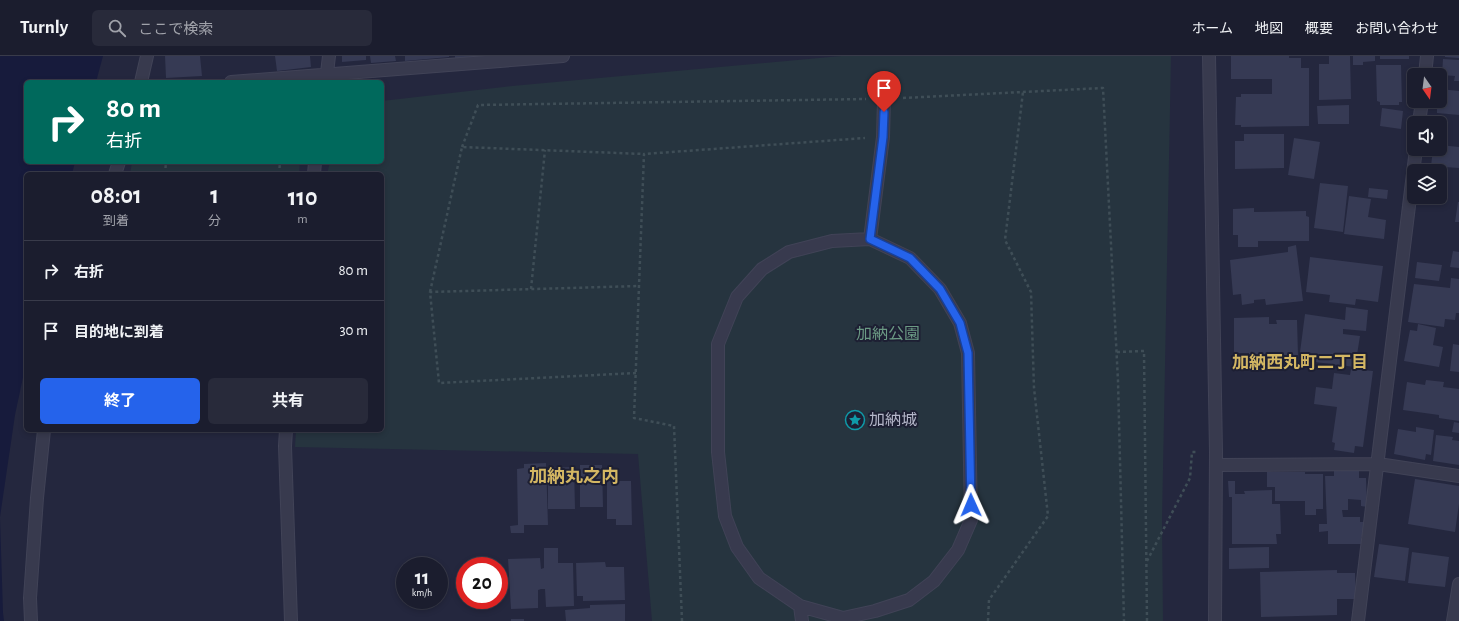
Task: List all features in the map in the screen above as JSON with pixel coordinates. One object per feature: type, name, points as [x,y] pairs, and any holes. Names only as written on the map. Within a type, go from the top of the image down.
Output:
[{"type":"street","points":[[142,80],[148,56]]},
{"type":"street","points":[[326,78],[329,56]]},
{"type":"street","points":[[278,80],[326,78],[563,56]]},
{"type":"street","points":[[1209,56],[1216,452],[1215,621]]},
{"type":"street","points":[[1426,68],[1427,56]]},
{"type":"street","points":[[870,239],[883,137],[884,99]]},
{"type":"street","points":[[1358,621],[1415,156]]},
{"type":"street","points":[[870,239],[910,258],[940,289],[960,323],[968,353],[971,520],[958,550],[934,581],[909,600],[875,611],[843,618],[800,606],[759,578],[737,547],[725,516],[718,452],[718,344],[737,297],[762,269],[788,252],[832,241],[870,239]]},
{"type":"street","points":[[31,621],[30,598],[37,498],[44,432]]},
{"type":"street","points":[[286,432],[285,446],[291,621]]},
{"type":"street","points":[[1216,465],[1378,464],[1459,476]]},
{"type":"street","points":[[1453,621],[1459,584]]},
{"type":"street","points":[[800,606],[802,621]]},
{"type":"path","points":[[636,373],[439,383],[430,292],[462,147],[478,104],[884,99],[1103,88],[1116,352],[1124,621]]},
{"type":"path","points":[[988,621],[989,600],[1048,516],[1034,388],[1031,292],[1005,240],[1023,92]]},
{"type":"path","points":[[462,147],[644,154],[883,137]]},
{"type":"path","points":[[531,289],[545,150]]},
{"type":"path","points":[[644,154],[634,418],[674,426],[682,621]]},
{"type":"path","points":[[430,292],[639,286]]},
{"type":"path","points":[[1116,352],[1144,351],[1147,621]]},
{"type":"path","points":[[1146,561],[1190,478],[1192,452],[1216,452]]},
{"type":"green space","name":"加納公園","points":[[841,56],[1171,56],[1162,521],[1163,621],[652,621],[638,454],[295,447],[296,432],[384,432],[384,172],[328,172],[330,164],[384,164],[384,101],[512,86]]},
{"type":"green space","points":[[132,164],[300,164],[299,172],[130,172]]},
{"type":"water","points":[[0,56],[103,56],[97,80],[24,80],[24,164],[74,164],[72,172],[24,172],[24,372],[15,415],[0,517]]},
{"type":"water","points":[[0,518],[3,613],[4,621],[0,621]]},
{"type":"building","points":[[165,56],[200,56],[202,76],[166,78]]},
{"type":"building","points":[[275,56],[310,56],[311,67],[277,71]]},
{"type":"building","points":[[342,56],[366,56],[366,60],[342,62]]},
{"type":"building","points":[[370,56],[395,56],[396,61],[371,63]]},
{"type":"building","points":[[405,56],[449,56],[449,57],[405,61]]},
{"type":"building","points":[[455,56],[488,56],[455,60]]},
{"type":"building","points":[[1231,56],[1289,56],[1289,58],[1301,58],[1301,68],[1309,68],[1309,126],[1241,127],[1241,125],[1235,125],[1236,97],[1241,97],[1241,94],[1272,94],[1272,79],[1231,79]]},
{"type":"building","points":[[1329,56],[1350,56],[1351,99],[1319,100],[1319,64],[1329,64]]},
{"type":"building","points":[[1353,56],[1375,56],[1375,61],[1363,62],[1363,65],[1353,65]]},
{"type":"building","points":[[1380,56],[1409,56],[1409,59],[1380,59]]},
{"type":"building","points":[[1459,56],[1459,58],[1445,57]]},
{"type":"building","points":[[1443,59],[1459,60],[1459,81],[1454,81],[1455,76],[1447,75],[1447,68],[1442,68]]},
{"type":"building","points":[[1376,65],[1401,65],[1402,102],[1399,102],[1399,105],[1380,105],[1380,102],[1377,101]]},
{"type":"building","points":[[1447,90],[1459,91],[1459,115],[1437,113],[1437,108],[1447,108]]},
{"type":"building","points":[[1349,105],[1349,124],[1318,124],[1317,106]]},
{"type":"building","points":[[1382,108],[1403,111],[1401,129],[1380,126]]},
{"type":"building","points":[[1244,134],[1284,134],[1284,168],[1235,169],[1235,141],[1244,141]]},
{"type":"building","points":[[1294,138],[1320,142],[1314,179],[1288,175]]},
{"type":"building","points":[[1447,146],[1459,147],[1459,168],[1447,167],[1447,164],[1431,164],[1432,156],[1447,156]]},
{"type":"building","points":[[1320,183],[1348,186],[1343,232],[1314,228]]},
{"type":"building","points":[[1369,188],[1388,190],[1387,199],[1368,197]]},
{"type":"building","points":[[1349,196],[1371,199],[1368,217],[1386,220],[1384,239],[1344,234]]},
{"type":"building","points":[[1458,202],[1459,222],[1455,222]]},
{"type":"building","points":[[1254,208],[1254,212],[1306,211],[1306,216],[1309,217],[1309,241],[1258,241],[1258,247],[1238,247],[1238,235],[1233,235],[1233,209]]},
{"type":"building","points":[[1296,245],[1303,301],[1266,305],[1265,299],[1254,300],[1254,303],[1242,305],[1241,294],[1233,295],[1230,260],[1288,252],[1288,247]]},
{"type":"building","points":[[1453,251],[1459,252],[1459,268],[1450,267]]},
{"type":"building","points":[[1310,257],[1383,266],[1378,302],[1356,299],[1355,305],[1329,302],[1330,295],[1306,292]]},
{"type":"building","points":[[1417,262],[1442,265],[1439,281],[1415,278]]},
{"type":"building","points":[[1451,278],[1459,279],[1459,313],[1456,313],[1455,320],[1445,319],[1444,327],[1408,322],[1414,284],[1450,288]]},
{"type":"building","points":[[1346,307],[1368,310],[1366,331],[1343,329],[1343,334],[1360,336],[1355,367],[1299,360],[1305,314],[1345,320]]},
{"type":"building","points":[[1269,317],[1269,324],[1277,324],[1276,320],[1297,320],[1298,355],[1289,355],[1289,359],[1249,359],[1249,353],[1234,353],[1234,318]]},
{"type":"building","points":[[1418,324],[1436,328],[1433,345],[1443,347],[1439,367],[1404,361],[1410,330],[1417,331]]},
{"type":"building","points":[[1453,344],[1459,345],[1459,372],[1450,371]]},
{"type":"building","points":[[1351,369],[1373,371],[1363,447],[1355,446],[1354,453],[1334,450],[1335,443],[1332,442],[1337,407],[1314,404],[1316,387],[1332,389],[1334,373],[1350,375]]},
{"type":"building","points":[[1426,380],[1444,382],[1443,387],[1459,389],[1459,421],[1439,418],[1439,415],[1403,410],[1407,382],[1425,385]]},
{"type":"building","points":[[1454,422],[1459,423],[1459,433],[1452,432]]},
{"type":"building","points":[[1416,427],[1434,430],[1431,455],[1426,454],[1425,460],[1394,454],[1398,429],[1416,432]]},
{"type":"building","points":[[1436,435],[1453,437],[1452,440],[1459,441],[1459,465],[1433,461]]},
{"type":"building","points":[[546,463],[548,525],[524,525],[524,533],[511,533],[510,526],[518,525],[517,469],[524,468],[524,464]]},
{"type":"building","points":[[580,465],[602,465],[603,507],[580,507]]},
{"type":"building","points":[[574,467],[575,509],[548,509],[548,468]]},
{"type":"building","points":[[1334,471],[1359,471],[1359,478],[1366,478],[1367,507],[1361,506],[1361,500],[1348,499],[1348,510],[1342,510],[1343,517],[1360,517],[1360,522],[1363,522],[1363,536],[1361,537],[1361,544],[1328,544],[1328,531],[1319,532],[1319,524],[1327,524],[1325,476],[1334,476]]},
{"type":"building","points":[[1267,472],[1305,472],[1305,474],[1323,474],[1323,509],[1316,509],[1316,515],[1305,515],[1305,501],[1275,501],[1275,487],[1267,487]]},
{"type":"building","points":[[1415,479],[1459,486],[1459,504],[1455,532],[1408,524]]},
{"type":"building","points":[[607,481],[631,481],[632,525],[616,525],[616,519],[607,519]]},
{"type":"building","points":[[1228,481],[1235,481],[1235,494],[1245,494],[1244,491],[1272,490],[1272,504],[1280,504],[1281,534],[1276,534],[1277,544],[1232,544],[1232,497],[1229,497]]},
{"type":"building","points":[[1379,544],[1409,548],[1405,581],[1374,577]]},
{"type":"building","points":[[1269,547],[1269,568],[1229,569],[1229,548]]},
{"type":"building","points":[[544,548],[558,548],[558,563],[573,563],[574,606],[546,607],[545,589],[541,589],[538,590],[538,608],[511,609],[508,559],[540,558],[541,569],[544,568]]},
{"type":"building","points":[[1412,552],[1449,557],[1445,587],[1408,583]]},
{"type":"building","points":[[605,562],[606,567],[624,567],[625,600],[583,601],[583,596],[577,596],[576,563]]},
{"type":"building","points":[[1337,570],[1337,573],[1355,573],[1356,599],[1337,599],[1337,615],[1261,617],[1260,572]]},
{"type":"building","points":[[625,604],[625,621],[566,621],[565,610],[590,608],[590,605]]},
{"type":"building","points":[[511,619],[524,619],[524,621],[511,621]]},
{"type":"place","name":"加納城","points":[[855,420]]},
{"type":"district","name":"加納西丸町二丁目","points":[[1300,362]]},
{"type":"district","name":"加納丸之内","points":[[574,477]]},
{"type":"route","points":[[884,112],[883,137],[870,239],[910,258],[940,289],[960,323],[968,353],[971,505]]}]
